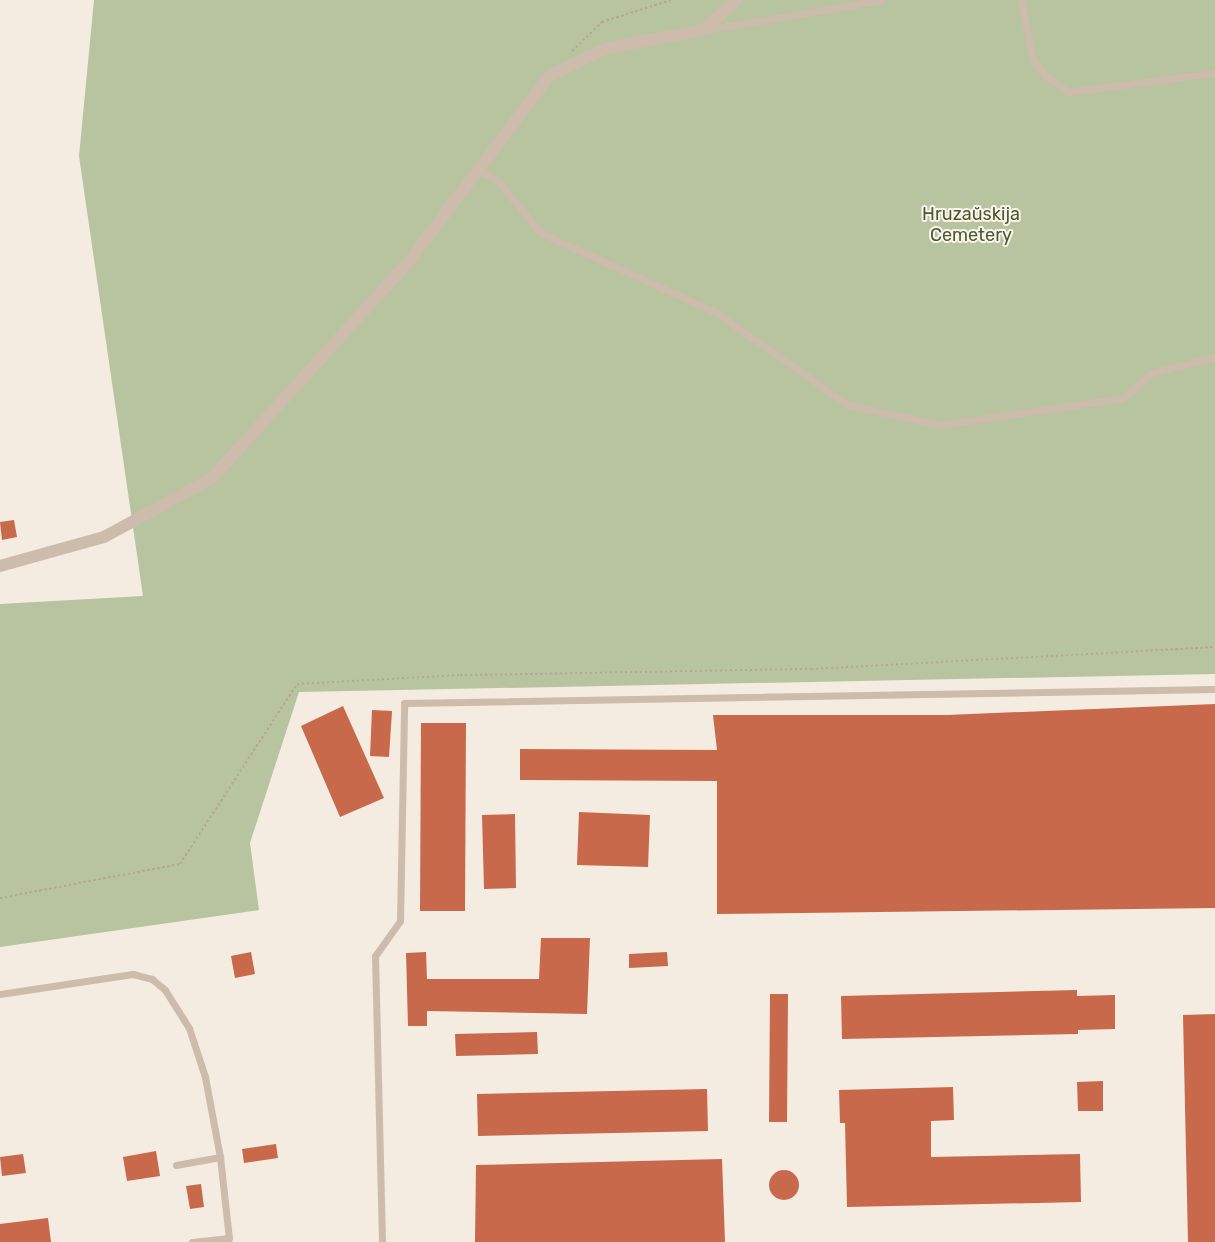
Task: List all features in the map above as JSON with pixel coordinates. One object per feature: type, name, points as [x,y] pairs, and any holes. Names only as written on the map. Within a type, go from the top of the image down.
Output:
[{"type":"street","points":[[0,566],[104,537],[211,478],[410,260],[476,169],[558,69],[607,48],[704,30],[736,0]]},
{"type":"lane","points":[[704,30],[881,0]]},
{"type":"lane","points":[[1021,0],[1033,60],[1048,80],[1068,92],[1215,73]]},
{"type":"lane","points":[[476,169],[497,180],[541,233],[717,313],[848,405],[940,425],[1123,398],[1152,373],[1215,357]]},
{"type":"lane","points":[[382,1242],[374,956],[400,921],[404,703],[1215,689]]},
{"type":"lane","points":[[0,994],[134,974],[152,979],[165,990],[189,1028],[205,1077],[220,1157],[230,1238],[192,1242]]},
{"type":"lane","points":[[176,1164],[220,1157]]},
{"type":"path","points":[[558,69],[581,37],[602,22],[671,0]]},
{"type":"path","points":[[0,898],[180,864],[297,684],[460,674],[821,668],[1215,648]]},
{"type":"green space","name":"Hruzaŭskija Cemetery","points":[[94,0],[1215,0],[1215,674],[299,692],[250,843],[259,910],[0,947],[0,604],[143,596],[79,156]]},
{"type":"building","points":[[14,520],[17,537],[2,540],[0,522]]},
{"type":"building","points":[[1215,704],[1215,908],[717,914],[717,781],[520,780],[520,749],[717,750],[713,715],[947,715]]},
{"type":"building","points":[[343,706],[384,798],[340,817],[301,726]]},
{"type":"building","points":[[372,710],[392,711],[389,757],[370,756]]},
{"type":"building","points":[[421,723],[466,723],[465,911],[420,911]]},
{"type":"building","points":[[579,812],[650,815],[648,867],[577,865]]},
{"type":"building","points":[[515,814],[516,888],[484,889],[482,815]]},
{"type":"building","points":[[541,938],[590,938],[587,1014],[427,1011],[427,1026],[408,1026],[406,953],[426,952],[427,979],[539,979]]},
{"type":"building","points":[[251,952],[255,974],[235,978],[231,956]]},
{"type":"building","points":[[667,952],[668,966],[629,968],[629,954]]},
{"type":"building","points":[[1077,990],[1077,996],[1115,995],[1115,1029],[1078,1030],[1078,1034],[842,1039],[841,996]]},
{"type":"building","points":[[770,994],[788,994],[787,1122],[769,1122]]},
{"type":"building","points":[[1215,1014],[1215,1242],[1188,1242],[1183,1015]]},
{"type":"building","points":[[537,1032],[538,1054],[456,1056],[455,1034]]},
{"type":"building","points":[[1103,1081],[1103,1111],[1078,1111],[1077,1082]]},
{"type":"building","points":[[953,1087],[954,1120],[931,1121],[931,1157],[1080,1154],[1081,1202],[847,1207],[845,1123],[840,1123],[839,1090]]},
{"type":"building","points":[[707,1089],[708,1131],[478,1136],[477,1094]]},
{"type":"building","points":[[276,1144],[278,1158],[244,1163],[242,1149]]},
{"type":"building","points":[[156,1151],[160,1176],[127,1181],[123,1157]]},
{"type":"building","points":[[23,1154],[26,1173],[2,1176],[0,1157]]},
{"type":"building","points":[[722,1159],[725,1242],[475,1242],[476,1165]]},
{"type":"building","points":[[784,1170],[795,1174],[799,1185],[795,1196],[784,1200],[773,1196],[769,1185],[773,1174]]},
{"type":"building","points":[[201,1184],[204,1207],[190,1209],[186,1186]]},
{"type":"building","points":[[48,1218],[51,1242],[0,1242],[0,1224]]}]
